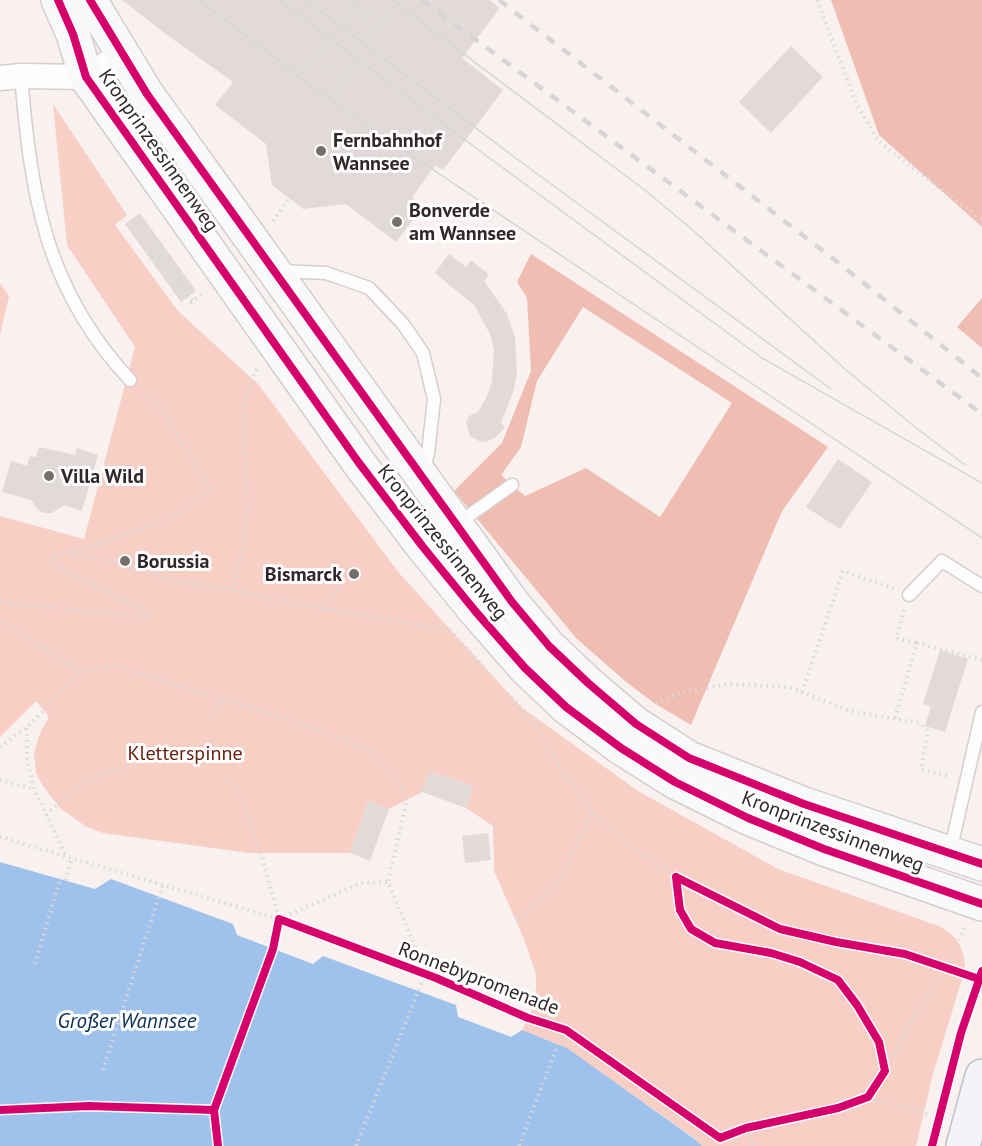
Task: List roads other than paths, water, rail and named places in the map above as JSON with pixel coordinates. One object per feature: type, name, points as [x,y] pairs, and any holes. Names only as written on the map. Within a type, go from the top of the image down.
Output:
[{"type":"main road","name":"Kronprinzessinnenweg","points":[[58,0],[73,34],[86,77],[359,463],[423,547],[463,621],[525,668],[566,707],[621,748],[675,782],[748,818],[813,845],[979,903]]},
{"type":"main road","name":"Kronprinzessinnenweg","points":[[90,0],[147,94],[512,602],[549,646],[636,724],[689,758],[804,804],[982,864]]},
{"type":"main road","points":[[423,547],[456,525]]},
{"type":"main road","points":[[938,889],[950,853]]},
{"type":"main road","points":[[963,1146],[982,1076]]},
{"type":"street","points":[[10,77],[86,77],[121,54]]},
{"type":"lane","points":[[10,77],[27,144],[42,226],[52,255],[78,310],[110,358],[130,380]]},
{"type":"lane","points":[[274,271],[326,273],[369,288],[403,324],[423,353],[434,399],[428,453],[422,477]]},
{"type":"lane","points":[[456,525],[512,485]]},
{"type":"lane","points":[[909,595],[942,561],[982,586]]},
{"type":"lane","points":[[950,853],[982,712]]},
{"type":"water","name":"Großer Wannsee","points":[[0,862],[95,889],[111,879],[233,924],[237,935],[313,964],[323,956],[456,1005],[458,1017],[511,1037],[522,1030],[567,1048],[702,1146],[0,1146]]},
{"type":"tram line","points":[[199,0],[313,87],[377,132],[982,538]]},
{"type":"tram line","points":[[280,0],[454,132],[762,358],[982,483]]},
{"type":"tram line","points":[[306,0],[521,162],[831,389]]},
{"type":"tram line","points":[[392,0],[646,191],[695,232],[846,370],[965,465]]},
{"type":"railway","points":[[422,0],[982,414]]},
{"type":"railway","points":[[499,0],[840,264],[982,378]]},
{"type":"place","name":"Fernbahnhof Wannsee","points":[[321,151]]},
{"type":"place","name":"Bonverde am Wannsee","points":[[397,222]]},
{"type":"place","name":"Villa Wild","points":[[49,476]]},
{"type":"place","name":"Borussia","points":[[125,561]]},
{"type":"place","name":"Bismarck","points":[[354,574]]},
{"type":"park label","name":"Kletterspinne","points":[[185,753]]}]
